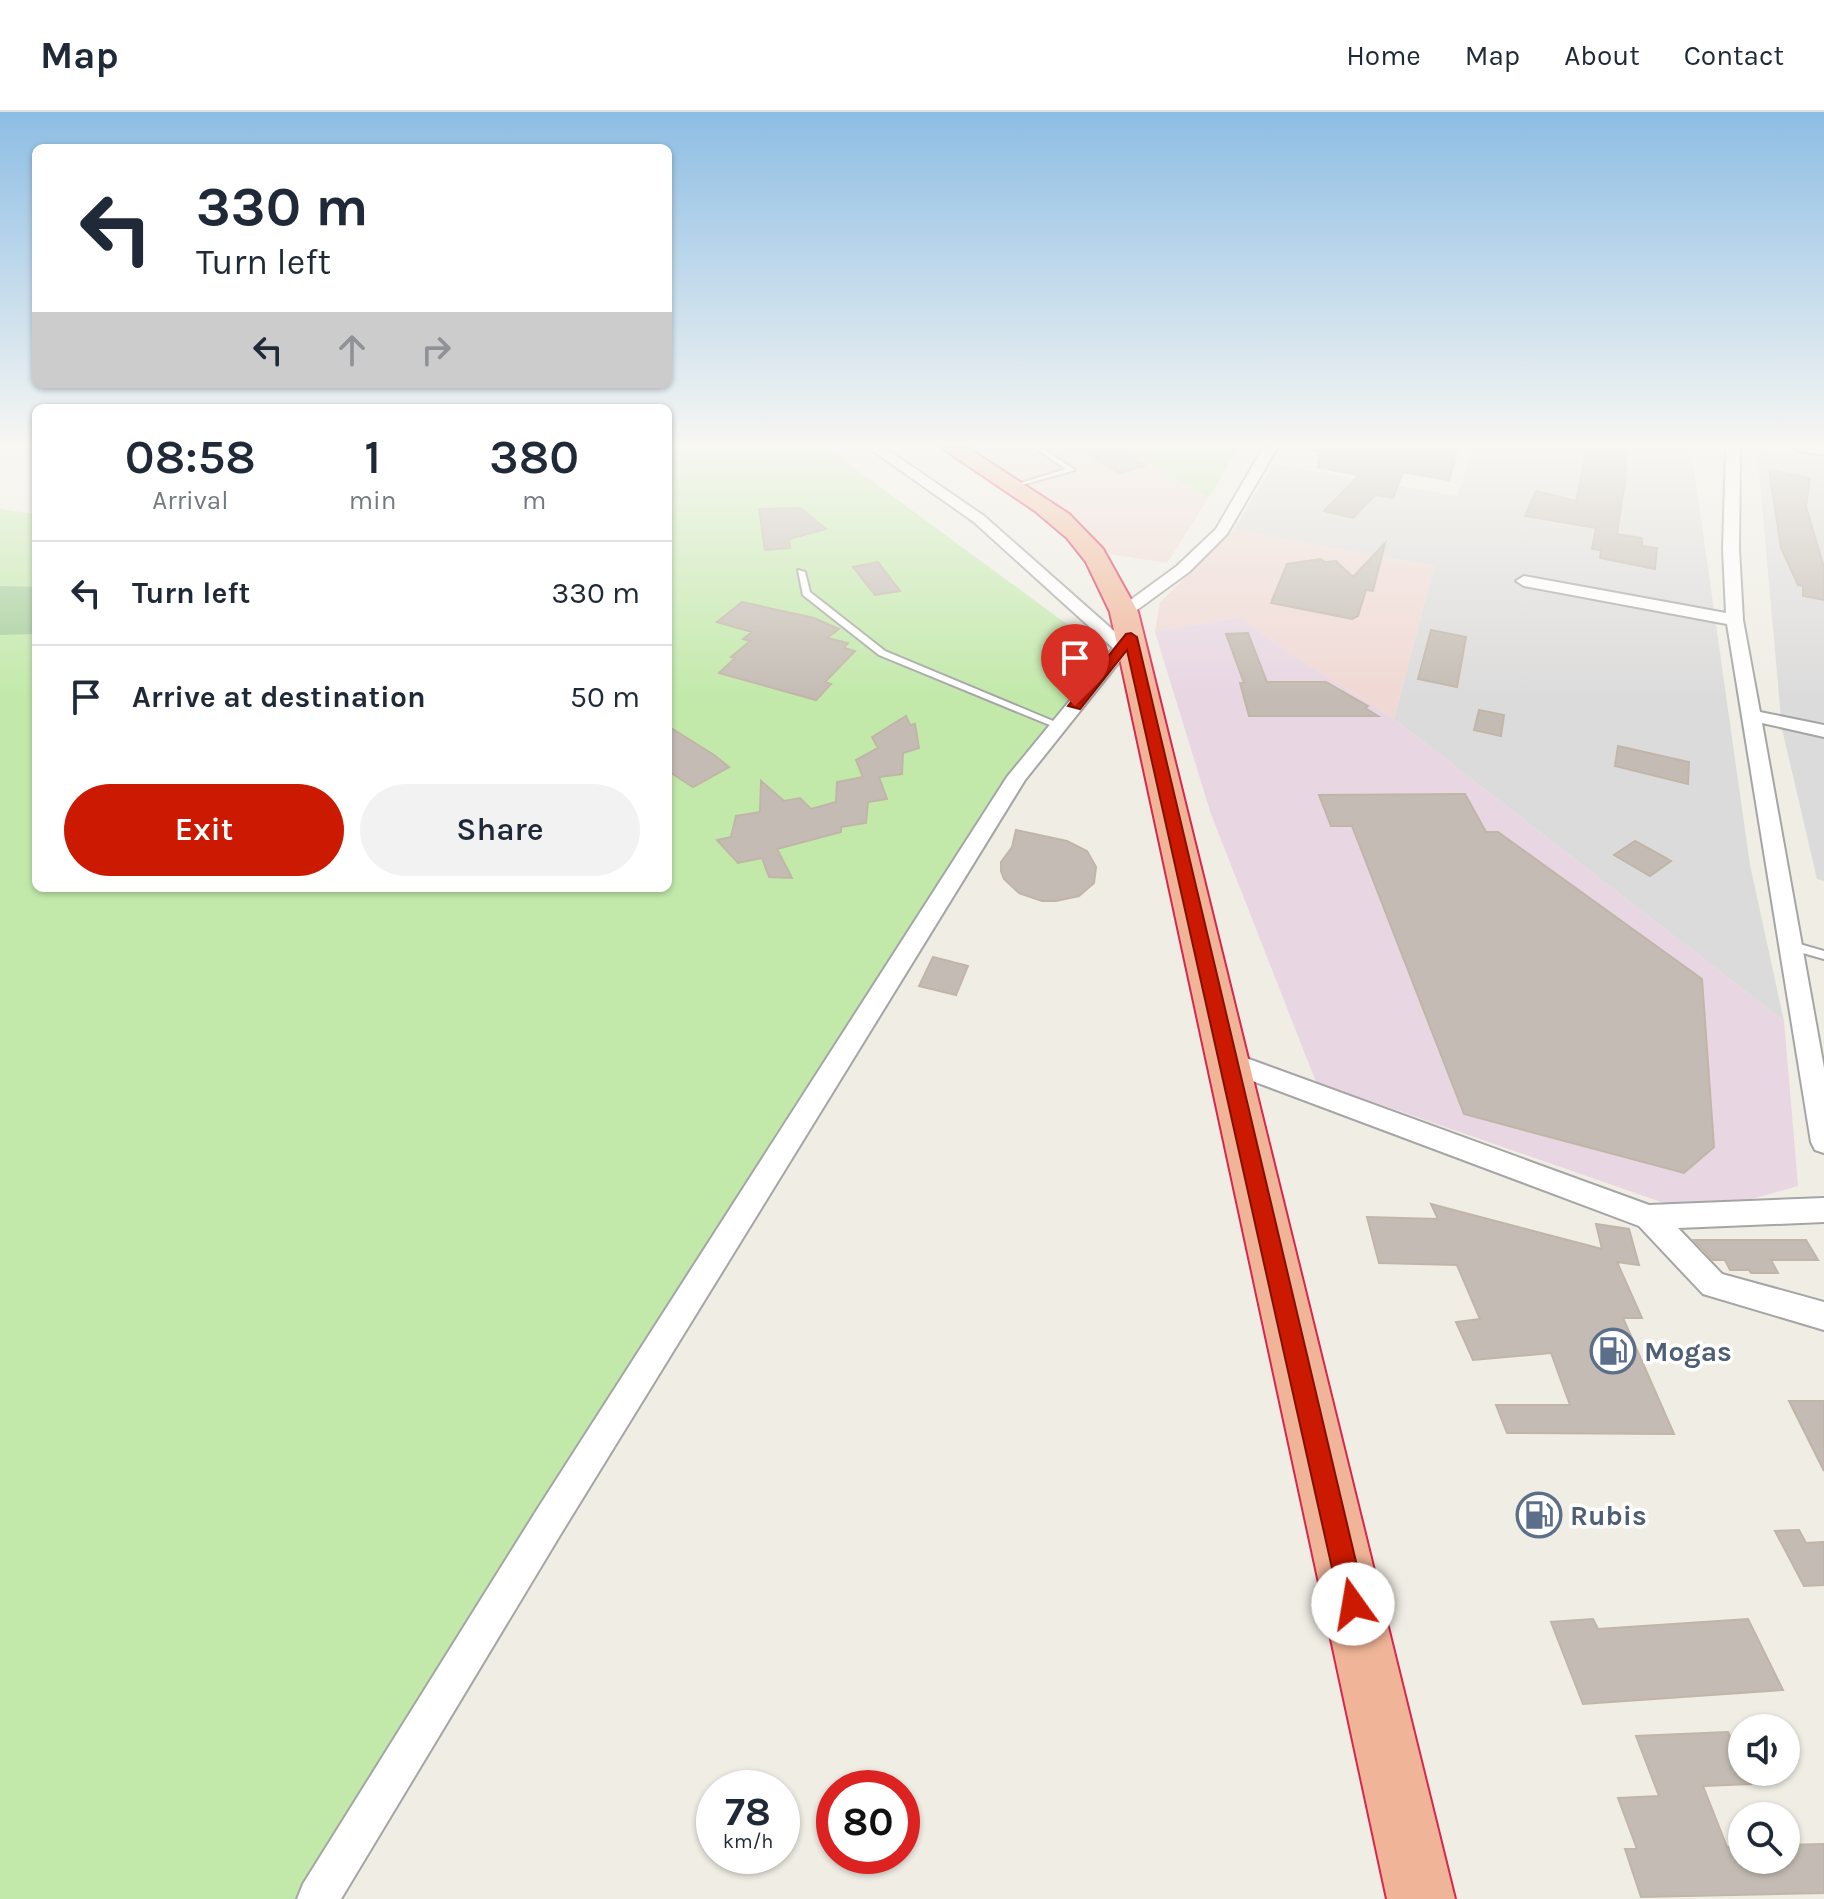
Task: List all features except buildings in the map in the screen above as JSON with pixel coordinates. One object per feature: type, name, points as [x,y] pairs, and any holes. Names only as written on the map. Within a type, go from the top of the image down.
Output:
[{"type":"highway","points":[[1071,531],[1087,544],[1105,571],[1126,633],[1421,1899]]},
{"type":"street","points":[[995,531],[1126,633]]},
{"type":"street","points":[[318,1899],[567,1493],[1017,777],[1060,726],[1126,633],[1222,531]]},
{"type":"street","points":[[1731,531],[1735,620],[1749,715],[1824,1142]]},
{"type":"street","points":[[1524,581],[1735,620]]},
{"type":"street","points":[[1749,715],[1824,731]]},
{"type":"street","points":[[1227,1061],[1649,1217],[1824,1210]]},
{"type":"street","points":[[1649,1217],[1713,1285],[1824,1316]]},
{"type":"lane","points":[[801,572],[806,593],[882,653],[1060,726]]},
{"type":"lane","points":[[1789,945],[1824,955]]},
{"type":"shaded area","points":[[1083,531],[1187,531],[1167,563],[1110,554]]},
{"type":"shaded area","points":[[1233,531],[1434,566],[1394,719],[1284,650],[1240,617],[1155,632],[1160,602]]},
{"type":"shaded area","points":[[1242,531],[1703,531],[1750,865],[1784,1021],[1394,719],[1434,566]]},
{"type":"shaded area","points":[[1764,531],[1824,531],[1824,881],[1817,879],[1782,729]]},
{"type":"shaded area","points":[[1240,617],[1284,650],[1394,719],[1784,1021],[1798,1186],[1690,1212],[1316,1082],[1211,814],[1155,632]]},
{"type":"green space","points":[[0,531],[32,531],[32,892],[672,892],[672,531],[941,531],[1102,650],[494,1632],[337,1899],[0,1899]]},
{"type":"green space","points":[[0,586],[32,587],[32,634],[0,635]]},
{"type":"place","name":"Mogas","points":[[1613,1351]]},
{"type":"place","name":"Rubis","points":[[1539,1515]]},
{"type":"route","points":[[1075,706],[1131,637],[1353,1604]]}]
